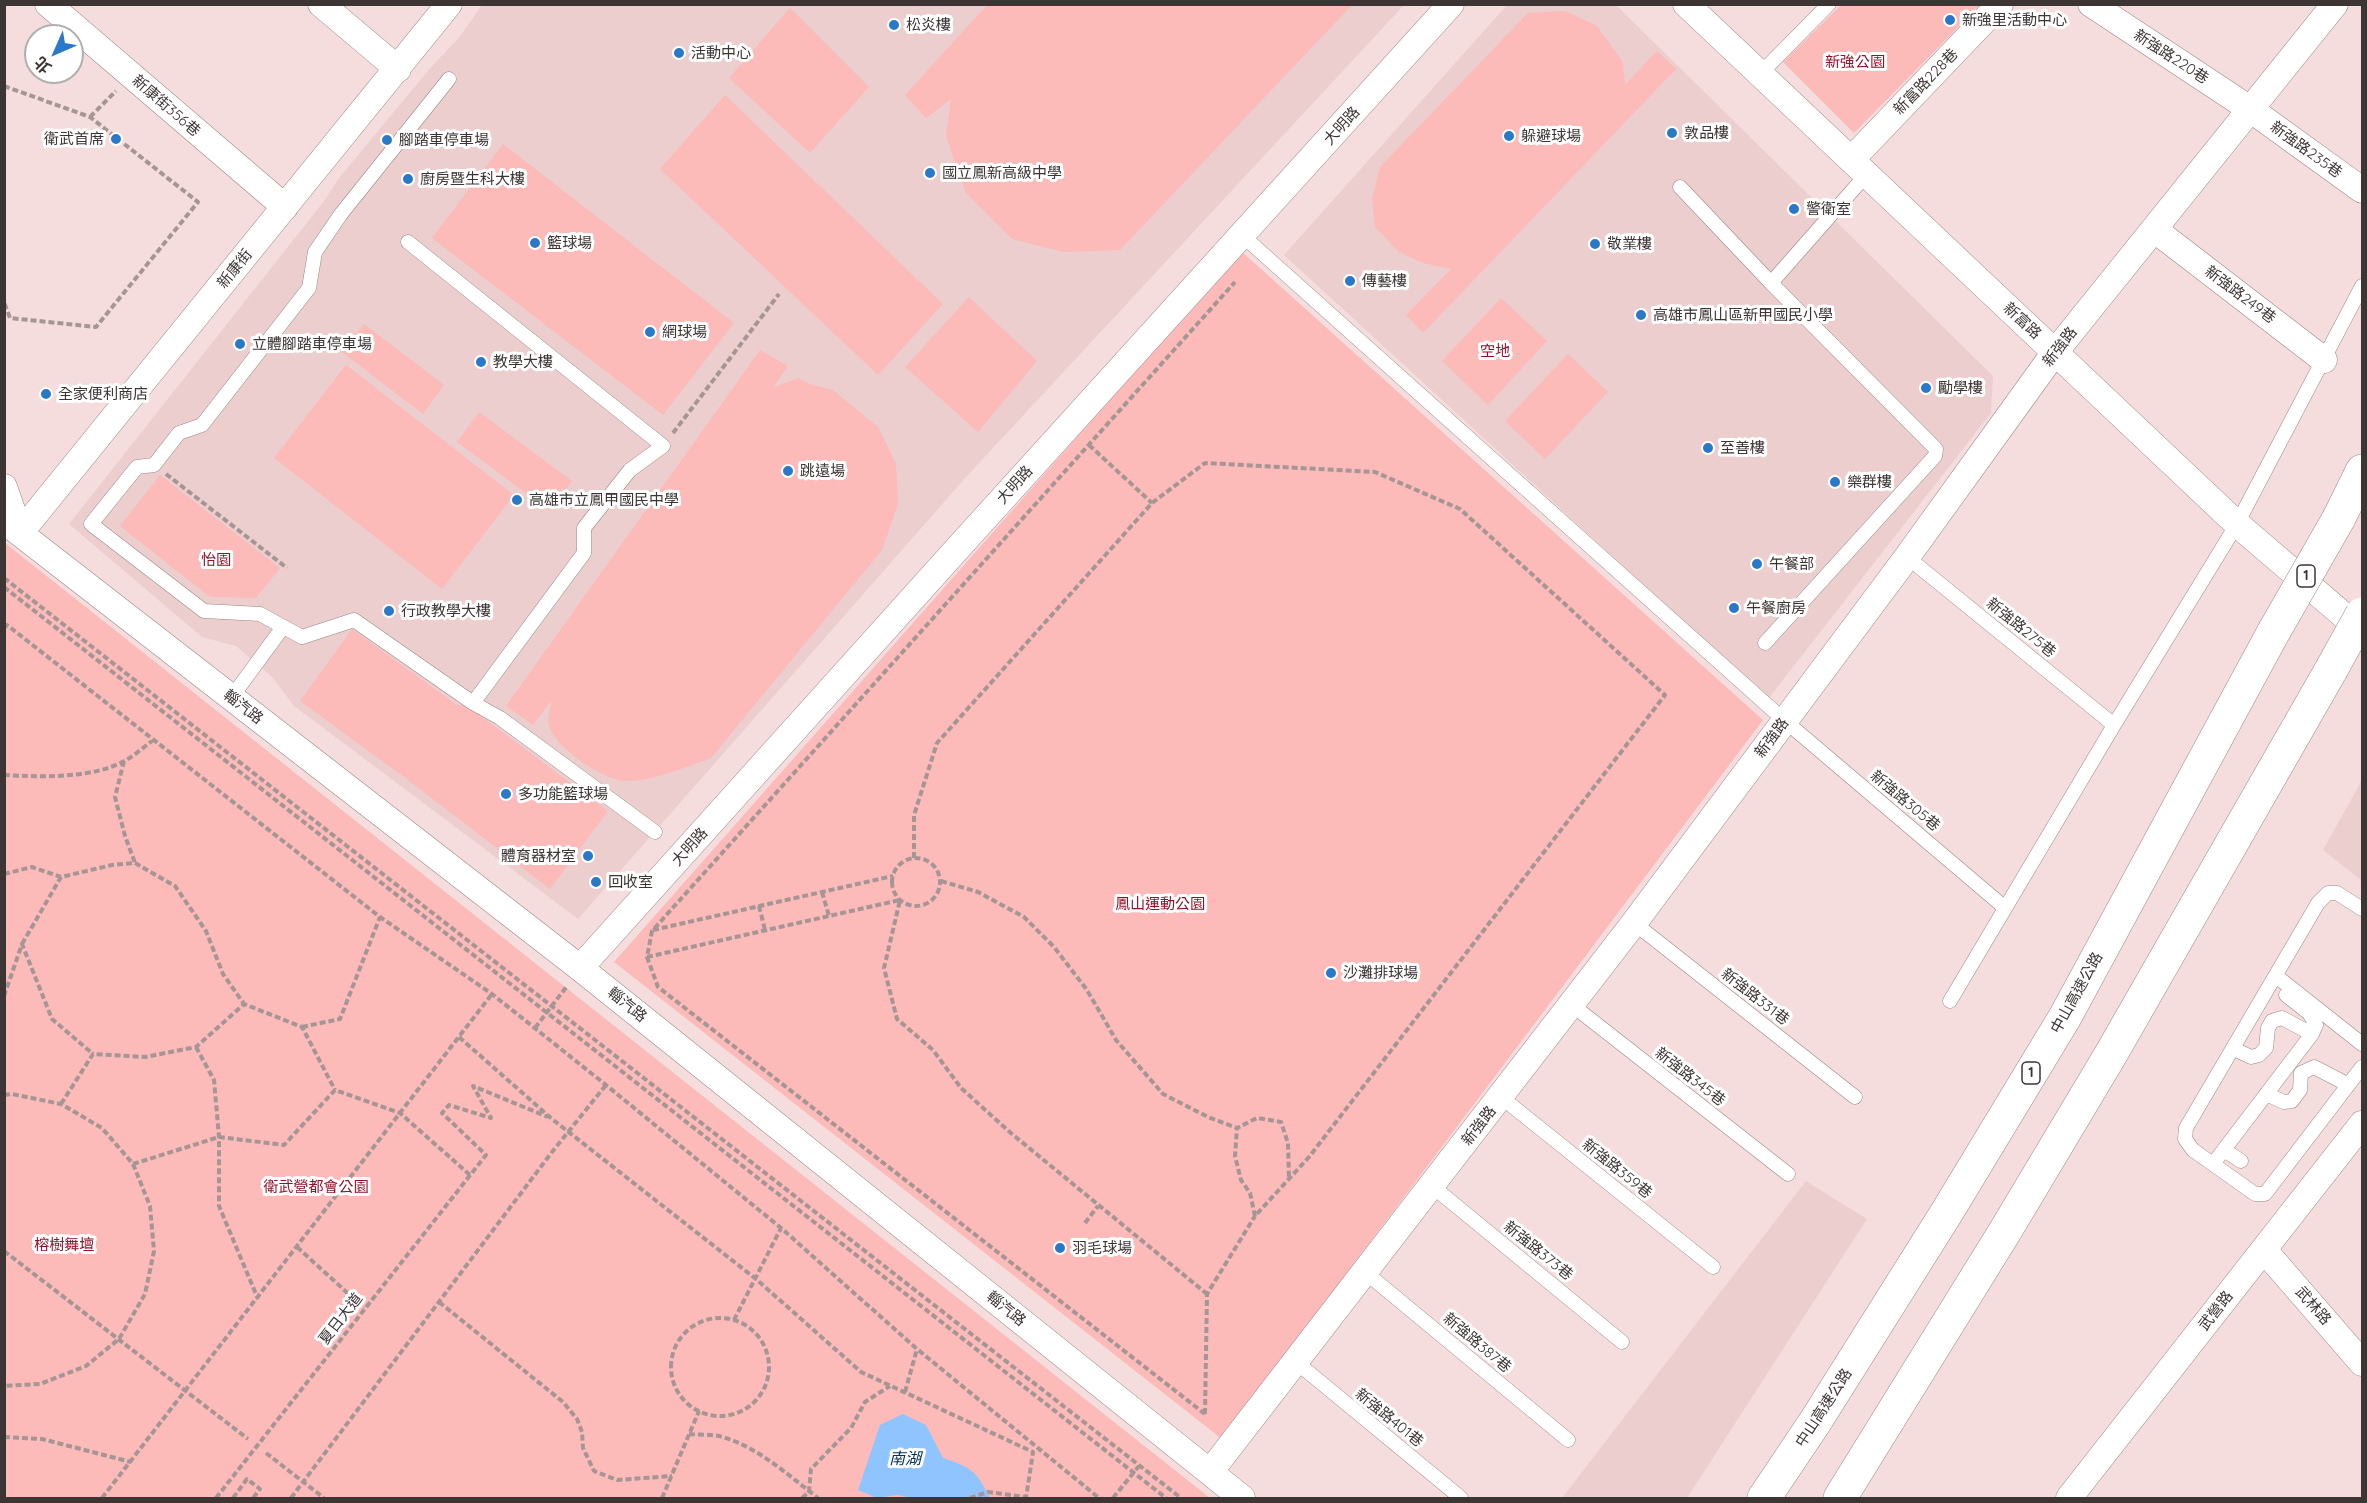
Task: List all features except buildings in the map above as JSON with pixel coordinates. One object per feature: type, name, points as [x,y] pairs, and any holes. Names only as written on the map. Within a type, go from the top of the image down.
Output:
[{"type":"highway","name":"中山高速公路","points":[[1764,1498],[1815,1422],[1935,1232],[2065,1017],[2273,633],[2339,518],[2362,471]]},
{"type":"highway","points":[[1840,1498],[2112,1053],[2362,614]]},
{"type":"street","name":"新康街356巷","points":[[48,4],[285,207]]},
{"type":"street","points":[[321,4],[398,69]]},
{"type":"street","name":"新康街","points":[[12,527],[285,207],[449,4]]},
{"type":"street","name":"大明路","points":[[580,968],[1451,4]]},
{"type":"street","name":"新富路","points":[[1686,4],[2237,524],[2362,631]]},
{"type":"street","name":"新富路228巷","points":[[1859,167],[2000,4]]},
{"type":"street","name":"新強路220巷","points":[[2091,4],[2250,110]]},
{"type":"street","name":"新強路","points":[[1210,1472],[1634,923],[1907,557],[2055,352],[2335,4]]},
{"type":"street","name":"新強路235巷","points":[[2250,110],[2362,190]]},
{"type":"street","name":"新強路249巷","points":[[2155,230],[2324,360]]},
{"type":"street","points":[[4,487],[12,527]]},
{"type":"street","name":"輜汽路","points":[[12,527],[580,968],[1242,1498]]},
{"type":"street","name":"武營路","points":[[2069,1498],[2362,1124]]},
{"type":"street","name":"武林路","points":[[2264,1250],[2362,1363]]},
{"type":"lane","points":[[1760,74],[1830,4]]},
{"type":"lane","points":[[449,79],[341,214],[315,252],[309,288],[202,425],[179,433],[154,465],[137,467],[91,524],[204,611],[260,614],[302,637],[354,620],[473,703],[500,718],[655,832]]},
{"type":"lane","points":[[1771,283],[1859,167]]},
{"type":"lane","points":[[1680,187],[1771,283],[1936,449],[1935,456],[1766,643]]},
{"type":"lane","name":"新強路305巷","points":[[1243,236],[1785,720],[2004,907]]},
{"type":"lane","points":[[408,242],[663,446],[630,470],[584,528],[584,553],[473,703]]},
{"type":"lane","points":[[1950,1001],[2004,907],[2237,524],[2362,286]]},
{"type":"lane","name":"新強路275巷","points":[[1907,557],[2114,725]]},
{"type":"lane","points":[[231,698],[283,627]]},
{"type":"lane","points":[[2362,909],[2337,893],[2328,893],[2318,903],[2186,1128],[2185,1139],[2193,1150],[2255,1194],[2265,1194],[2362,1067]]},
{"type":"lane","name":"新強路331巷","points":[[1634,923],[1855,1098]]},
{"type":"lane","points":[[2276,976],[2362,1044]]},
{"type":"lane","points":[[2213,1164],[2312,1034],[2316,1025],[2309,1013],[2286,995]]},
{"type":"lane","name":"新強路345巷","points":[[1572,1005],[1788,1174]]},
{"type":"lane","points":[[2234,1049],[2251,1057],[2259,1055],[2266,1048],[2268,1028],[2272,1021],[2282,1018],[2312,1034]]},
{"type":"lane","points":[[2266,1094],[2277,1100],[2292,1101],[2300,1090],[2301,1073],[2314,1067],[2343,1082],[2347,1087]]},
{"type":"lane","name":"新強路359巷","points":[[1501,1097],[1713,1267]]},
{"type":"lane","points":[[2224,1149],[2241,1161]]},
{"type":"lane","name":"新強路373巷","points":[[1432,1186],[1622,1342]]},
{"type":"lane","name":"新強路387巷","points":[[1365,1272],[1568,1440]]},
{"type":"lane","name":"新強路401巷","points":[[1296,1362],[1461,1498]]},
{"type":"path","points":[[90,117],[131,76]]},
{"type":"path","points":[[4,86],[90,117],[198,202],[96,327],[10,318],[4,302]]},
{"type":"path","points":[[914,858],[914,815],[937,743],[1152,503],[1205,463],[1375,472],[1460,509],[1665,695],[1309,1157],[1255,1216],[1207,1294],[1205,1414],[658,987],[647,957],[652,931],[1235,282]]},
{"type":"path","points":[[663,446],[779,294]]},
{"type":"path","points":[[1089,445],[1152,503]]},
{"type":"path","points":[[154,465],[287,568]]},
{"type":"path","points":[[5,583],[552,1006],[1181,1498]]},
{"type":"path","points":[[5,583],[546,1013],[1166,1498]]},
{"type":"path","points":[[4,628],[6,625],[380,917],[492,994],[535,1028],[781,1228],[917,1349],[1100,1498]]},
{"type":"path","points":[[4,775],[37,777],[90,772],[124,761],[152,741]]},
{"type":"path","points":[[124,761],[115,797],[135,863]]},
{"type":"path","points":[[914,858],[929,861],[939,873],[941,881],[936,896],[923,905],[907,905],[900,900],[892,886],[893,876],[899,864],[914,858]]},
{"type":"path","points":[[4,874],[32,867],[61,877],[112,865],[135,863],[175,886],[206,931],[223,974],[244,1004],[302,1027],[340,1019],[380,917]]},
{"type":"path","points":[[652,931],[893,876]]},
{"type":"path","points":[[4,996],[22,944],[61,877]]},
{"type":"path","points":[[941,881],[978,892],[1024,917],[1054,947],[1087,990],[1116,1040],[1163,1094],[1208,1117],[1237,1128],[1257,1118],[1281,1122],[1288,1143],[1289,1180]]},
{"type":"path","points":[[822,892],[829,916]]},
{"type":"path","points":[[647,957],[900,900]]},
{"type":"path","points":[[900,900],[884,968],[897,1019],[933,1050],[961,1088],[1098,1206],[1207,1294]]},
{"type":"path","points":[[759,906],[765,930]]},
{"type":"path","points":[[22,944],[52,1019],[93,1054],[145,1057],[196,1047],[244,1004]]},
{"type":"path","points":[[535,1028],[580,968]]},
{"type":"path","points":[[102,1498],[492,994]]},
{"type":"path","points":[[302,1027],[335,1090],[400,1113],[471,1176]]},
{"type":"path","points":[[459,1037],[552,1119],[756,1280],[861,1372],[1033,1452],[1026,1498],[988,1492],[970,1498]]},
{"type":"path","points":[[196,1047],[214,1080],[219,1137],[219,1206],[258,1299]]},
{"type":"path","points":[[61,1104],[93,1054]]},
{"type":"path","points":[[291,1498],[606,1085]]},
{"type":"path","name":"夏日大道","points":[[216,1498],[486,1155],[442,1113],[449,1105],[491,1118],[473,1086],[552,1119]]},
{"type":"path","points":[[133,1164],[219,1137],[284,1145],[335,1090]]},
{"type":"path","points":[[4,1095],[12,1094],[61,1104],[102,1128],[133,1164],[150,1206],[154,1251],[145,1294],[119,1339],[86,1366],[40,1384],[4,1386]]},
{"type":"path","points":[[1237,1128],[1235,1156],[1241,1180],[1250,1193],[1255,1216]]},
{"type":"path","points":[[1085,1222],[1098,1206]]},
{"type":"path","points":[[734,1320],[781,1228]]},
{"type":"path","points":[[297,1247],[364,1308]]},
{"type":"path","points":[[4,1251],[248,1439]]},
{"type":"path","points":[[439,1302],[563,1402],[577,1419],[582,1431],[583,1448],[594,1471],[617,1480],[672,1476]]},
{"type":"path","points":[[718,1318],[734,1320],[749,1327],[760,1338],[767,1353],[770,1369],[766,1385],[758,1399],[746,1409],[731,1415],[715,1416],[699,1411],[686,1402],[676,1389],[672,1373],[672,1357],[678,1342],[688,1330],[702,1321],[718,1318]]},
{"type":"path","points":[[905,1392],[917,1349]]},
{"type":"path","points":[[802,1498],[809,1492],[811,1469],[851,1428],[865,1402],[891,1385]]},
{"type":"path","points":[[662,1498],[699,1411]]},
{"type":"path","points":[[689,1434],[721,1436],[748,1448],[781,1468],[818,1498]]},
{"type":"path","points":[[4,1437],[42,1439],[131,1462]]},
{"type":"path","points":[[266,1453],[324,1498]]},
{"type":"path","points":[[1113,1498],[1139,1466]]},
{"type":"path","points":[[233,1498],[247,1479],[260,1489],[253,1498]]},
{"type":"shaded area","name":"高雄市立鳳甲國民中學","points":[[482,5],[1404,5],[967,476],[578,919],[294,706],[272,677],[236,646],[202,637],[69,524],[324,201],[339,178],[432,66],[458,39]]},
{"type":"shaded area","name":"高雄市鳳山區新甲國民小學","points":[[1507,5],[1616,5],[1993,376],[1991,413],[1768,699],[1284,255]]},
{"type":"shaded area","points":[[2362,780],[2362,881],[2323,850]]},
{"type":"shaded area","points":[[1806,1181],[1867,1219],[1687,1498],[1562,1498]]},
{"type":"green space","points":[[988,4],[1352,5],[1120,250],[1064,252],[1012,239],[966,193],[946,136],[951,99],[926,118],[905,95]]},
{"type":"green space","name":"新強公園","points":[[1842,4],[1980,5],[1854,133],[1783,62]]},
{"type":"green space","points":[[790,8],[869,87],[810,153],[729,78]]},
{"type":"green space","points":[[1565,11],[1597,26],[1623,62],[1625,85],[1657,51],[1676,69],[1423,333],[1406,315],[1451,269],[1423,263],[1399,252],[1375,227],[1372,199],[1380,167],[1528,13]]},
{"type":"green space","points":[[725,95],[943,304],[878,375],[660,169]]},
{"type":"green space","points":[[503,144],[734,323],[663,415],[432,238]]},
{"type":"green space","name":"鳳山運動公園","points":[[1241,251],[1763,720],[1222,1439],[614,962]]},
{"type":"green space","points":[[969,297],[1037,361],[978,432],[905,367]]},
{"type":"green space","name":"空地","points":[[1501,298],[1547,341],[1488,405],[1442,361]]},
{"type":"green space","points":[[364,324],[444,385],[423,414],[342,352]]},
{"type":"green space","points":[[760,350],[788,366],[773,388],[798,378],[812,385],[833,390],[878,427],[896,464],[898,504],[882,550],[711,758],[646,779],[625,781],[616,779],[593,769],[560,743],[549,725],[551,701],[533,725],[506,706]]},
{"type":"green space","points":[[1568,354],[1608,392],[1545,459],[1505,421]]},
{"type":"green space","points":[[346,365],[514,495],[442,589],[274,458]]},
{"type":"green space","points":[[479,412],[572,481],[550,511],[457,442]]},
{"type":"green space","name":"怡園","points":[[160,475],[280,568],[256,598],[210,597],[120,526]]},
{"type":"green space","name":"衛武營都會公園","points":[[5,543],[1210,1498],[5,1498]]},
{"type":"green space","name":"多功能籃球場","points":[[352,629],[457,705],[466,705],[608,811],[550,889],[300,701]]},
{"type":"water","name":"南湖","points":[[903,1414],[926,1425],[943,1458],[967,1468],[977,1476],[990,1498],[913,1498],[897,1495],[877,1498],[858,1490],[880,1425]]},
{"type":"place","name":"新強里活動中心","points":[[1950,20]]},
{"type":"place","name":"松炎樓","points":[[894,25]]},
{"type":"place","name":"活動中心","points":[[679,53]]},
{"type":"place","name":"敦品樓","points":[[1672,133]]},
{"type":"place","name":"躲避球場","points":[[1509,136]]},
{"type":"place","name":"衛武首席","points":[[116,139]]},
{"type":"place","name":"腳踏車停車場","points":[[387,140]]},
{"type":"place","name":"國立鳳新高級中學","points":[[930,173]]},
{"type":"place","name":"廚房暨生科大樓","points":[[408,179]]},
{"type":"place","name":"警衛室","points":[[1794,209]]},
{"type":"place","name":"籃球場","points":[[535,243]]},
{"type":"place","name":"敬業樓","points":[[1595,244]]},
{"type":"place","name":"傳藝樓","points":[[1350,281]]},
{"type":"place","name":"高雄市鳳山區新甲國民小學","points":[[1641,315]]},
{"type":"place","name":"網球場","points":[[650,332]]},
{"type":"place","name":"立體腳踏車停車場","points":[[240,344]]},
{"type":"place","name":"教學大樓","points":[[481,362]]},
{"type":"place","name":"勵學樓","points":[[1926,388]]},
{"type":"place","name":"全家便利商店","points":[[46,394]]},
{"type":"place","name":"至善樓","points":[[1708,448]]},
{"type":"place","name":"跳遠場","points":[[788,471]]},
{"type":"place","name":"樂群樓","points":[[1835,482]]},
{"type":"place","name":"高雄市立鳳甲國民中學","points":[[517,500]]},
{"type":"place","name":"午餐部","points":[[1757,564]]},
{"type":"place","name":"午餐廚房","points":[[1734,608]]},
{"type":"place","name":"行政教學大樓","points":[[389,611]]},
{"type":"place","name":"多功能籃球場","points":[[506,794]]},
{"type":"place","name":"體育器材室","points":[[588,856]]},
{"type":"place","name":"回收室","points":[[596,882]]},
{"type":"place","name":"沙灘排球場","points":[[1331,973]]},
{"type":"place","name":"羽毛球場","points":[[1060,1248]]},
{"type":"park label","name":"榕樹舞壇","points":[[64,1245]]}]
